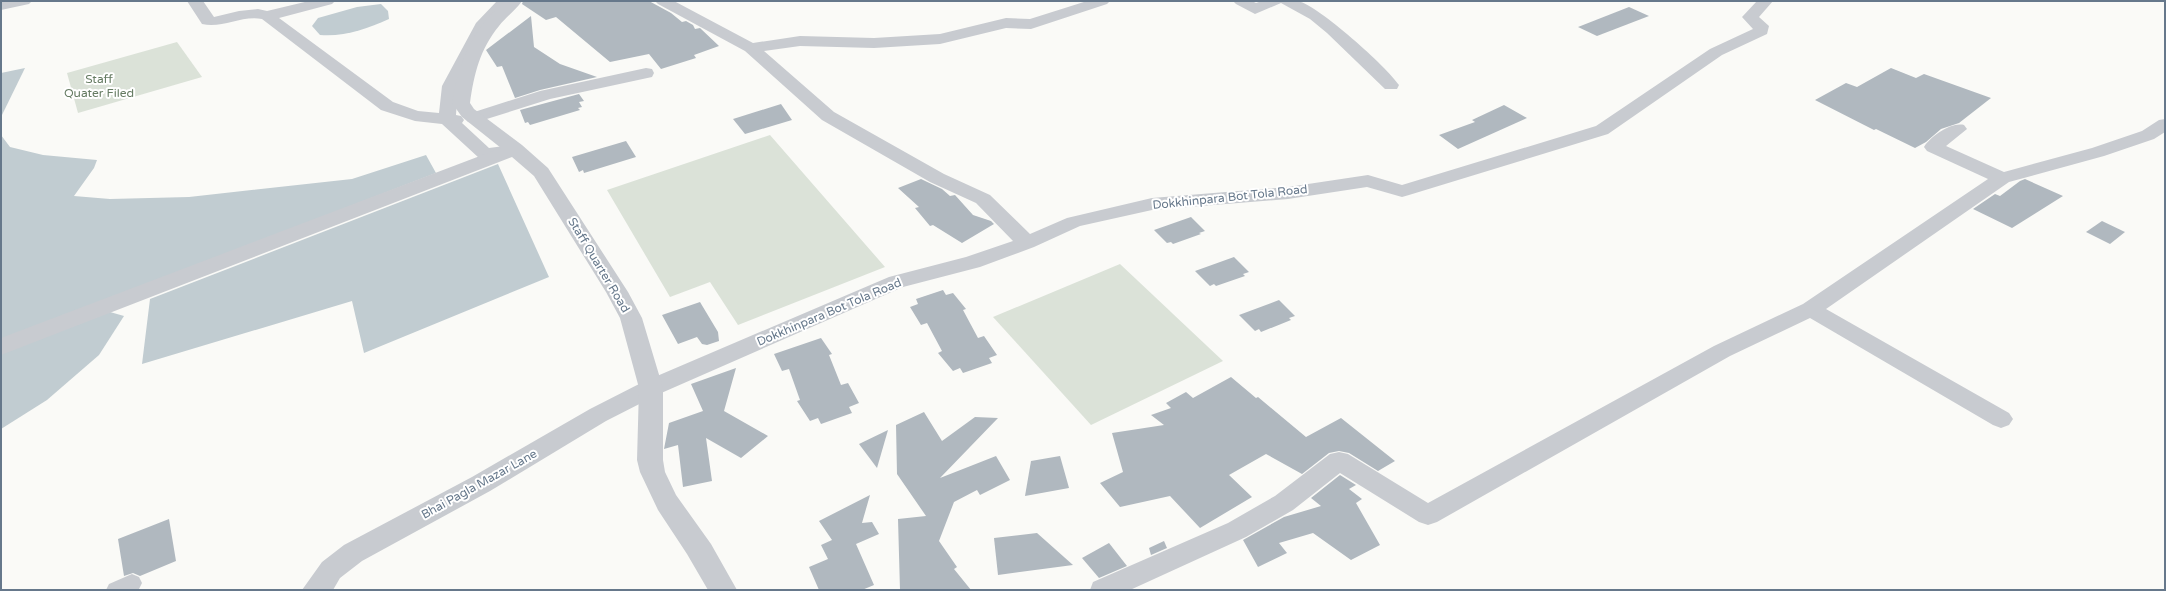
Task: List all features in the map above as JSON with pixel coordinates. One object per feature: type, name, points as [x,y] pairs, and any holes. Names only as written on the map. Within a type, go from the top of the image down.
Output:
[{"type":"street","points":[[1,5],[24,1]]},
{"type":"street","points":[[194,1],[207,21],[214,22],[258,14],[267,16],[387,106],[414,116],[458,119],[546,95],[646,73]]},
{"type":"street","points":[[267,16],[327,1]]},
{"type":"street","points":[[458,119],[450,86],[484,23],[505,1]]},
{"type":"street","name":"Staff Quarter Road","points":[[458,119],[468,113],[461,103],[466,70],[489,28],[514,1]]},
{"type":"street","points":[[663,1],[750,48],[828,116],[937,178],[983,199],[1027,243]]},
{"type":"street","points":[[750,48],[800,41],[874,44],[940,40],[1006,23],[1031,24],[1102,1]]},
{"type":"street","points":[[1241,1],[1255,9],[1275,1]]},
{"type":"street","points":[[1287,1],[1315,16],[1333,30],[1391,85]]},
{"type":"street","name":"Dokkhinpara Bot Tola Road","points":[[651,388],[896,282],[973,262],[1027,243],[1074,222],[1152,204],[1288,193],[1368,181],[1402,191],[1602,130],[1716,52],[1761,31],[1761,26],[1750,17],[1765,1]]},
{"type":"street","name":"Staff Quarter Road","points":[[458,119],[515,149],[541,172],[632,318],[651,388],[650,460],[652,472],[664,500],[693,541],[723,590]]},
{"type":"street","points":[[1103,590],[1237,530],[1284,503],[1339,461],[1428,515],[1722,351],[1811,309],[2002,178],[2098,152],[2148,135],[2165,124]]},
{"type":"street","points":[[1958,129],[1933,147],[2002,178]]},
{"type":"street","points":[[1,347],[515,149]]},
{"type":"street","points":[[1811,309],[2001,420]]},
{"type":"street","name":"Bhai Pagla Mazar Lane","points":[[321,589],[331,570],[353,553],[481,484],[598,415],[651,388]]},
{"type":"green space","name":"Staff Quater Filed","points":[[177,42],[202,77],[78,113],[67,73]]},
{"type":"green space","points":[[770,135],[885,267],[738,325],[710,282],[670,297],[607,190]]},
{"type":"green space","points":[[1120,264],[1223,361],[1091,425],[993,317]]},
{"type":"shaded area","points":[[381,4],[388,11],[389,19],[364,29],[338,35],[320,35],[312,26],[318,18],[357,7]]},
{"type":"shaded area","points":[[25,68],[1,117],[1,73]]},
{"type":"shaded area","points":[[1,135],[10,147],[43,155],[97,160],[94,168],[74,196],[110,199],[189,197],[352,179],[426,155],[436,173],[1,341]]},
{"type":"shaded area","points":[[498,164],[549,277],[364,353],[352,301],[142,364],[150,299]]},
{"type":"shaded area","points":[[110,312],[124,316],[99,355],[47,400],[1,429],[1,354]]},
{"type":"building","points":[[523,1],[649,1],[671,13],[682,22],[686,21],[693,25],[695,29],[700,28],[719,46],[694,55],[696,58],[661,69],[649,54],[610,62],[556,17],[546,20],[522,4]]},
{"type":"building","points":[[1629,7],[1649,16],[1597,36],[1578,27]]},
{"type":"building","points":[[531,16],[534,47],[560,64],[597,77],[540,90],[515,98],[502,66],[497,67],[486,50]]},
{"type":"building","points":[[1891,68],[1916,78],[1924,74],[1991,98],[1959,123],[1941,129],[1926,142],[1915,148],[1876,129],[1874,130],[1815,100],[1846,83],[1857,87]]},
{"type":"building","points":[[579,94],[584,101],[579,102],[582,107],[578,108],[580,110],[530,125],[528,122],[525,123],[520,110]]},
{"type":"building","points":[[781,104],[792,120],[745,134],[733,119]]},
{"type":"building","points":[[1504,105],[1527,118],[1458,149],[1439,135],[1475,122],[1472,120]]},
{"type":"building","points":[[626,141],[636,157],[584,173],[583,170],[579,172],[572,157]]},
{"type":"building","points":[[921,179],[942,189],[950,196],[955,195],[973,215],[991,221],[994,224],[962,243],[933,225],[930,226],[915,208],[919,207],[898,188]]},
{"type":"building","points":[[2025,179],[2063,196],[2012,228],[1973,209],[1995,194],[2000,196]]},
{"type":"building","points":[[1191,217],[1205,231],[1199,233],[1201,234],[1173,244],[1171,242],[1167,243],[1154,230]]},
{"type":"building","points":[[2102,221],[2125,232],[2110,244],[2086,232]]},
{"type":"building","points":[[1234,257],[1249,272],[1243,274],[1245,276],[1216,286],[1214,284],[1210,286],[1195,271]]},
{"type":"building","points":[[943,290],[946,295],[953,293],[966,309],[963,310],[978,338],[984,336],[997,355],[989,358],[992,363],[963,373],[960,368],[953,371],[938,353],[942,351],[927,323],[921,325],[910,307],[918,304],[916,299]]},
{"type":"building","points":[[1279,300],[1295,316],[1289,318],[1291,320],[1261,332],[1259,329],[1255,331],[1239,315]]},
{"type":"building","points":[[700,302],[718,332],[719,341],[707,345],[702,344],[697,337],[678,344],[662,315]]},
{"type":"building","points":[[821,338],[832,354],[829,355],[841,385],[848,383],[859,403],[849,407],[852,413],[821,424],[818,418],[810,421],[797,401],[800,400],[789,369],[782,371],[774,354]]},
{"type":"building","points":[[736,368],[724,411],[768,436],[741,458],[706,438],[712,481],[683,487],[678,445],[664,449],[669,423],[703,411],[691,384]]},
{"type":"building","points":[[1231,377],[1256,398],[1258,397],[1306,437],[1341,418],[1395,461],[1378,471],[1349,453],[1339,451],[1329,453],[1302,474],[1266,454],[1229,475],[1252,497],[1200,528],[1170,496],[1120,507],[1100,483],[1123,472],[1112,433],[1164,425],[1151,415],[1171,408],[1166,403],[1186,392],[1193,398]]},
{"type":"building","points":[[924,412],[942,441],[975,417],[998,418],[940,478],[996,456],[1010,480],[980,495],[977,490],[954,502],[939,541],[957,567],[954,569],[971,590],[900,590],[898,519],[926,516],[897,474],[896,425]]},
{"type":"building","points":[[888,430],[877,468],[859,444]]},
{"type":"building","points":[[1060,456],[1069,488],[1025,496],[1031,461]]},
{"type":"building","points":[[1340,475],[1356,485],[1349,489],[1362,499],[1356,503],[1380,545],[1351,560],[1313,533],[1279,543],[1287,553],[1258,567],[1243,540],[1284,517],[1321,506],[1311,498]]},
{"type":"building","points":[[870,495],[862,523],[872,522],[879,534],[856,544],[874,585],[862,590],[819,590],[809,567],[828,559],[821,545],[832,540],[819,521]]},
{"type":"building","points":[[169,519],[176,561],[140,576],[133,573],[124,576],[118,539]]},
{"type":"building","points":[[1037,533],[1073,565],[998,575],[994,538]]},
{"type":"building","points":[[1164,541],[1167,548],[1151,555],[1149,548]]},
{"type":"building","points":[[1109,543],[1127,566],[1099,578],[1082,558]]}]
